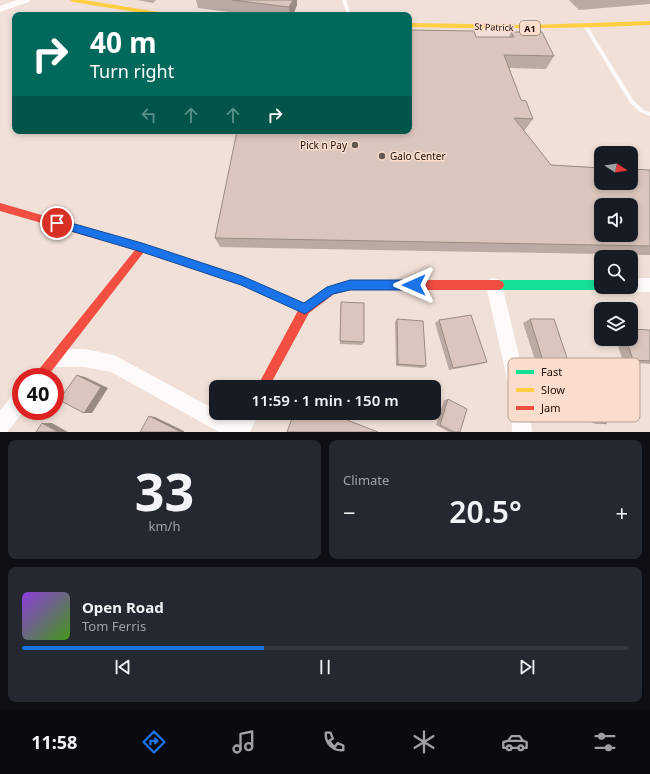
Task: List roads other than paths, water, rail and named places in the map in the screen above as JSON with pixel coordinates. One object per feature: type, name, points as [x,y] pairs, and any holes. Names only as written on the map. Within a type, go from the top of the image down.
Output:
[{"type":"main road","points":[[73,0],[146,12]]},
{"type":"main road","name":"St Patrick","points":[[412,25],[507,28],[586,27],[650,24]]},
{"type":"main road","points":[[0,207],[142,248],[48,368]]},
{"type":"main road","points":[[267,380],[305,309],[331,290],[350,285],[594,285]]},
{"type":"street","points":[[0,9],[26,0]]},
{"type":"street","points":[[494,285],[511,358]]},
{"type":"street","points":[[638,285],[650,285]]},
{"type":"street","points":[[56,358],[75,356],[95,358],[114,364],[239,432],[246,420]]},
{"type":"street","points":[[0,426],[12,411]]},
{"type":"street","points":[[521,422],[522,432]]},
{"type":"lane","points":[[344,0],[348,12]]},
{"type":"lane","points":[[586,27],[632,102],[642,111],[650,114]]},
{"type":"lane","points":[[142,248],[242,281],[305,309]]},
{"type":"place","name":"Pick n Pay","points":[[355,145]]},
{"type":"place","name":"Galo Center","points":[[382,156]]}]
